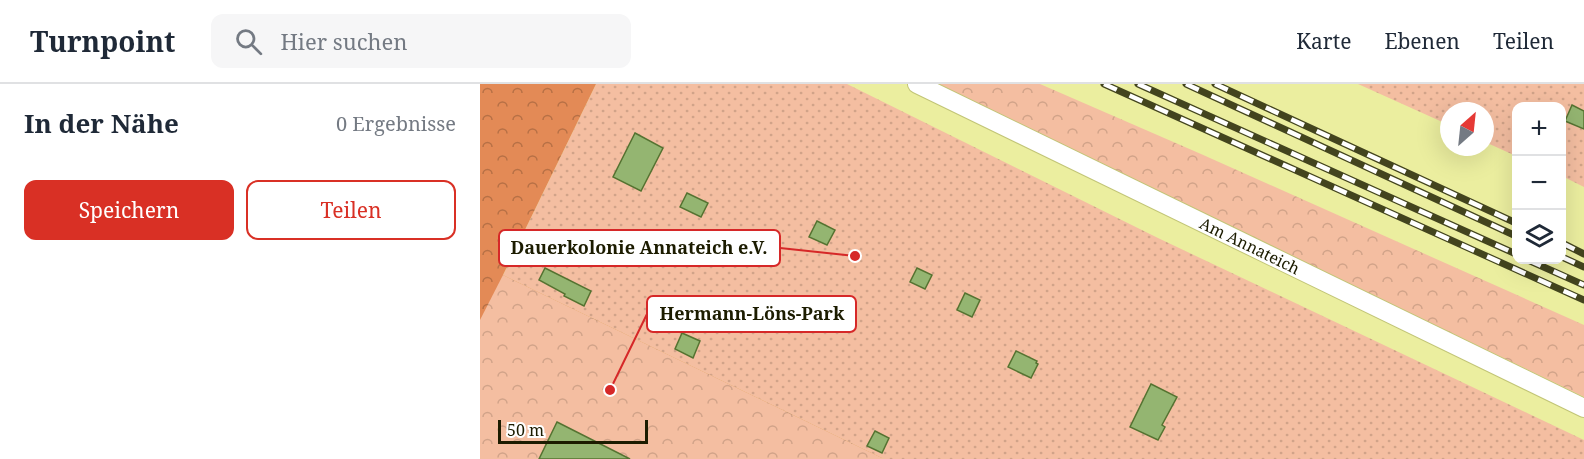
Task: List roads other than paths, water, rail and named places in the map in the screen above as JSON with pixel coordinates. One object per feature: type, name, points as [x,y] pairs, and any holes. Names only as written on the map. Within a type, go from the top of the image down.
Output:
[{"type":"street","name":"Am Annateich","points":[[917,84],[1584,408]]},
{"type":"railway","points":[[1104,84],[1584,300]]},
{"type":"railway","points":[[1138,84],[1512,252]]},
{"type":"railway","points":[[1186,84],[1512,234]]},
{"type":"railway","points":[[1215,84],[1512,221]]},
{"type":"railway","points":[[1566,245],[1584,254]]},
{"type":"railway","points":[[1566,259],[1584,267]]},
{"type":"railway","points":[[1537,264],[1584,285]]},
{"type":"place","name":"Dauerkolonie Annateich e.V.","points":[[855,256]]},
{"type":"place","name":"Hermann-Löns-Park","points":[[610,390]]}]
